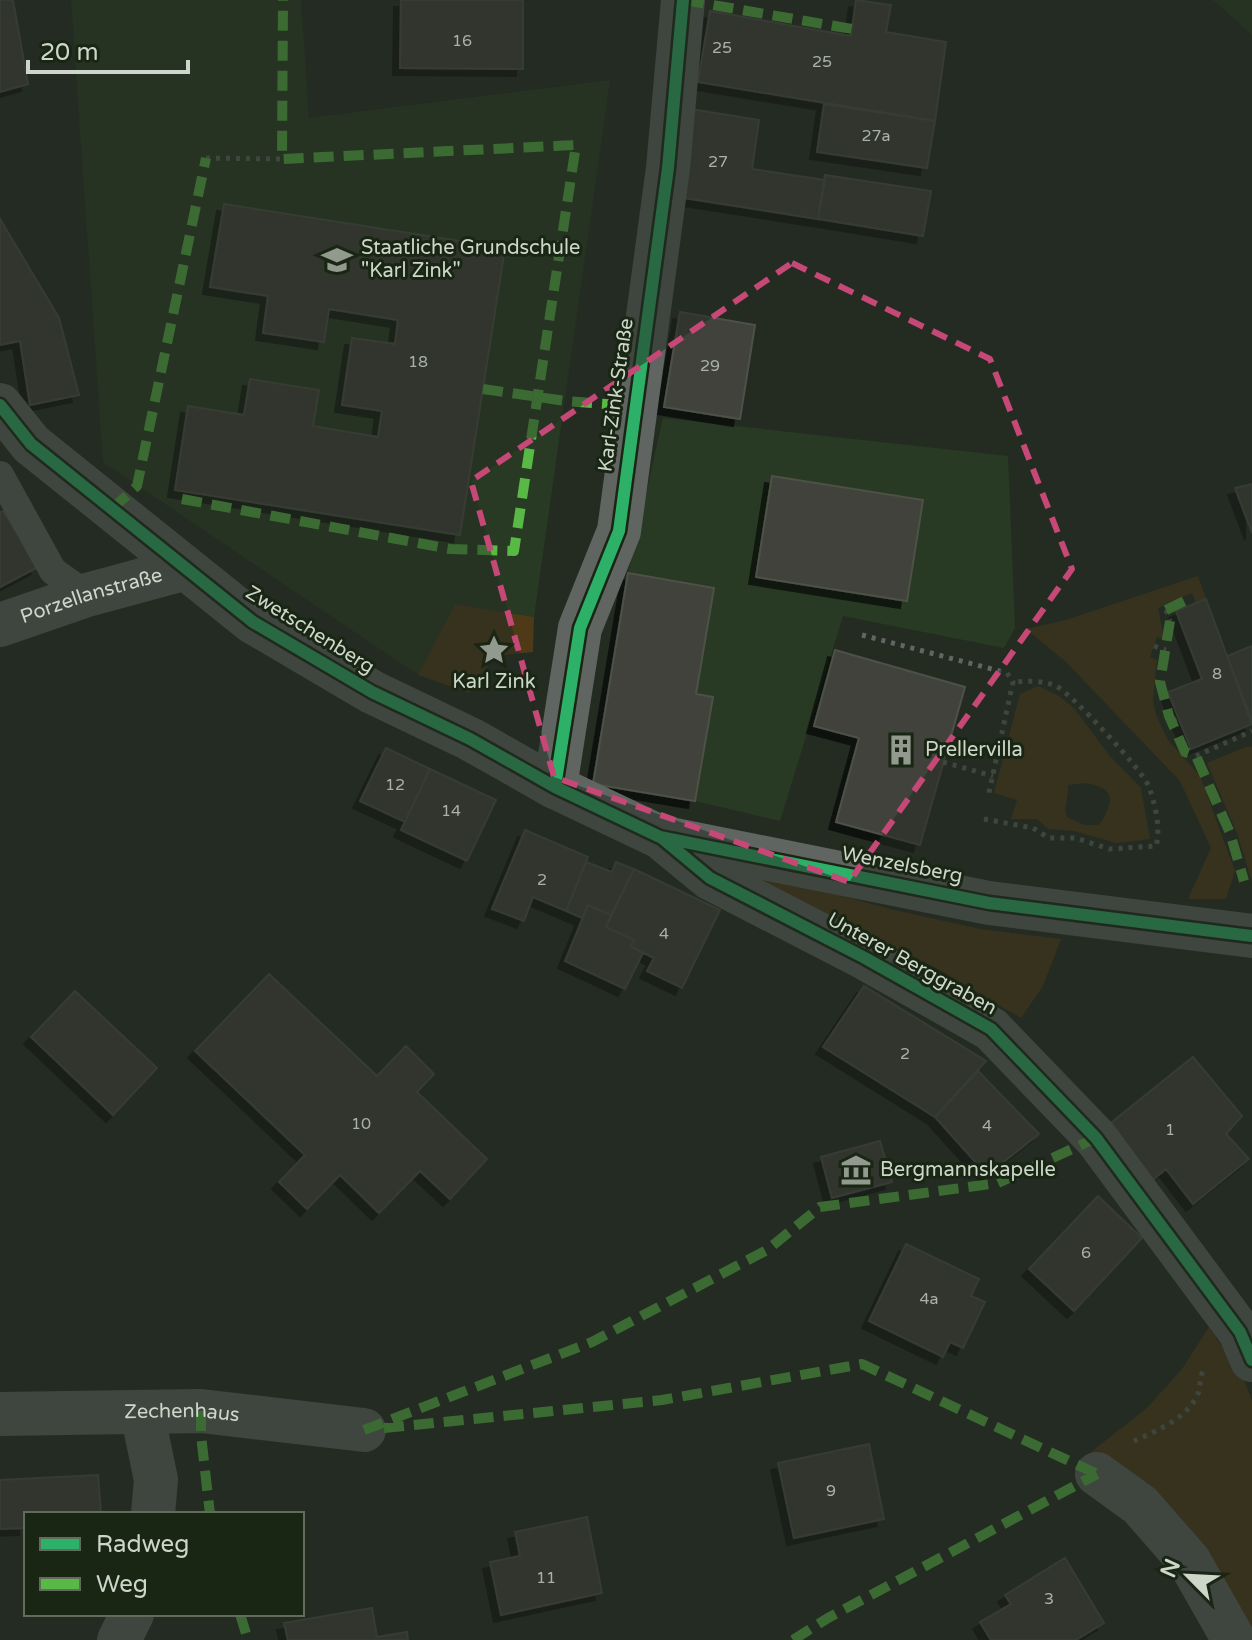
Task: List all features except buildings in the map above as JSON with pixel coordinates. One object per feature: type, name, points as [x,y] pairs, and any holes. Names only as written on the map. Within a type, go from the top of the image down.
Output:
[{"type":"street","name":"Karl-Zink-Straße","points":[[555,787],[580,628],[619,531],[633,406],[668,168],[683,0]]},
{"type":"street","name":"Zwetschenberg","points":[[0,405],[31,444],[183,569],[253,622],[372,692],[470,739],[555,787]]},
{"type":"street","name":"Porzellanstraße","points":[[0,625],[87,595],[183,569]]},
{"type":"street","name":"Wenzelsberg","points":[[555,787],[660,837],[989,903],[1252,936]]},
{"type":"street","name":"Unterer Berggraben","points":[[660,837],[710,878],[865,958],[991,1029],[1096,1138],[1246,1346]]},
{"type":"street","name":"Zechenhaus","points":[[0,1414],[201,1411],[364,1430]]},
{"type":"street","points":[[142,1412],[156,1480],[153,1512]]},
{"type":"street","points":[[1097,1474],[1140,1505],[1189,1561],[1234,1640]]},
{"type":"street","points":[[119,1640],[131,1616]]},
{"type":"lane","points":[[0,475],[53,571],[87,595]]},
{"type":"path","points":[[206,158],[282,159]]},
{"type":"path","points":[[1166,610],[1170,621]]},
{"type":"path","points":[[862,635],[1007,673],[1013,682],[988,797]]},
{"type":"path","points":[[1154,646],[1166,650]]},
{"type":"path","points":[[984,819],[1033,828],[1049,838],[1076,838],[1109,849],[1156,846],[1159,834],[1148,783],[1088,713],[1070,695],[1054,685],[1034,681],[1013,682]]},
{"type":"path","points":[[1196,756],[1252,731]]},
{"type":"path","points":[[943,762],[993,776]]},
{"type":"path","points":[[1097,1474],[1118,1447],[1175,1421],[1189,1409],[1199,1393],[1200,1374],[1246,1346]]},
{"type":"highlighted area","points":[[792,263],[990,359],[1072,569],[849,882],[554,777],[471,481]]},
{"type":"shaded area","name":"Staatliche Grundschule \"Karl Zink\"","points":[[71,0],[301,0],[309,118],[610,80],[534,617],[455,604],[418,675],[103,462]]},
{"type":"shaded area","points":[[1213,0],[1252,0],[1252,35]]},
{"type":"shaded area","points":[[663,418],[1008,456],[1015,628],[1004,648],[843,616],[780,821],[695,801],[593,784],[628,573]]},
{"type":"shaded area","points":[[1198,576],[1206,599],[1196,603],[1192,593],[1158,608],[1164,639],[1157,637],[1150,657],[1157,660],[1153,700],[1156,715],[1168,740],[1200,776],[1235,871],[1226,899],[1188,899],[1211,848],[1180,781],[1065,661],[1026,629],[1066,620]]},
{"type":"shaded area","points":[[455,604],[534,617],[533,652],[494,656],[470,693],[418,675]]},
{"type":"shaded area","points":[[1038,686],[1059,696],[1074,708],[1109,755],[1141,788],[1150,839],[1116,843],[1074,831],[1048,829],[1037,819],[1011,819],[1017,800],[994,793],[1020,694]],"holes":[[[1086,783],[1101,787],[1108,793],[1110,802],[1098,825],[1084,825],[1067,817],[1068,785]]]},
{"type":"shaded area","points":[[1252,747],[1252,882],[1237,833],[1207,763]]},
{"type":"shaded area","points":[[723,864],[890,909],[980,929],[1061,939],[1043,986],[1021,1018],[938,969]]},
{"type":"shaded area","points":[[1209,1327],[1245,1382],[1252,1401],[1252,1640],[1091,1452],[1147,1408],[1182,1369]]},
{"type":"marked path","points":[[182,499],[450,549],[514,551],[576,145],[282,159],[283,0]]},
{"type":"marked path","points":[[684,0],[852,29]]},
{"type":"marked path","points":[[112,509],[137,486],[206,158]]},
{"type":"marked path","points":[[483,389],[566,401],[633,406]]},
{"type":"marked path","points":[[1166,610],[1191,598]]},
{"type":"marked path","points":[[1170,621],[1160,682],[1169,716],[1185,752],[1196,756],[1230,833],[1244,881]]},
{"type":"marked path","points":[[364,1430],[592,1342],[767,1250],[820,1207],[998,1183],[1096,1138]]},
{"type":"marked path","points":[[384,1428],[662,1400],[862,1364],[1097,1474]]},
{"type":"marked path","points":[[201,1411],[210,1512]]},
{"type":"marked path","points":[[793,1640],[828,1618],[1097,1474]]},
{"type":"marked path","points":[[241,1616],[248,1640]]},
{"type":"cycle path","points":[[555,787],[580,628],[619,531],[668,168],[683,0]]},
{"type":"cycle path","points":[[0,405],[31,444],[253,622],[372,692],[470,739],[555,787],[660,837],[989,903],[1252,936]]},
{"type":"cycle path","points":[[663,839],[710,878],[865,958],[991,1029],[1096,1138],[1240,1332],[1252,1360]]},
{"type":"place","name":"Staatliche Grundschule \"Karl Zink\"","points":[[337,260]]},
{"type":"place","name":"Karl Zink","points":[[494,650]]},
{"type":"place","name":"Prellervilla","points":[[901,750]]},
{"type":"place","name":"Bergmannskapelle","points":[[856,1170]]}]
